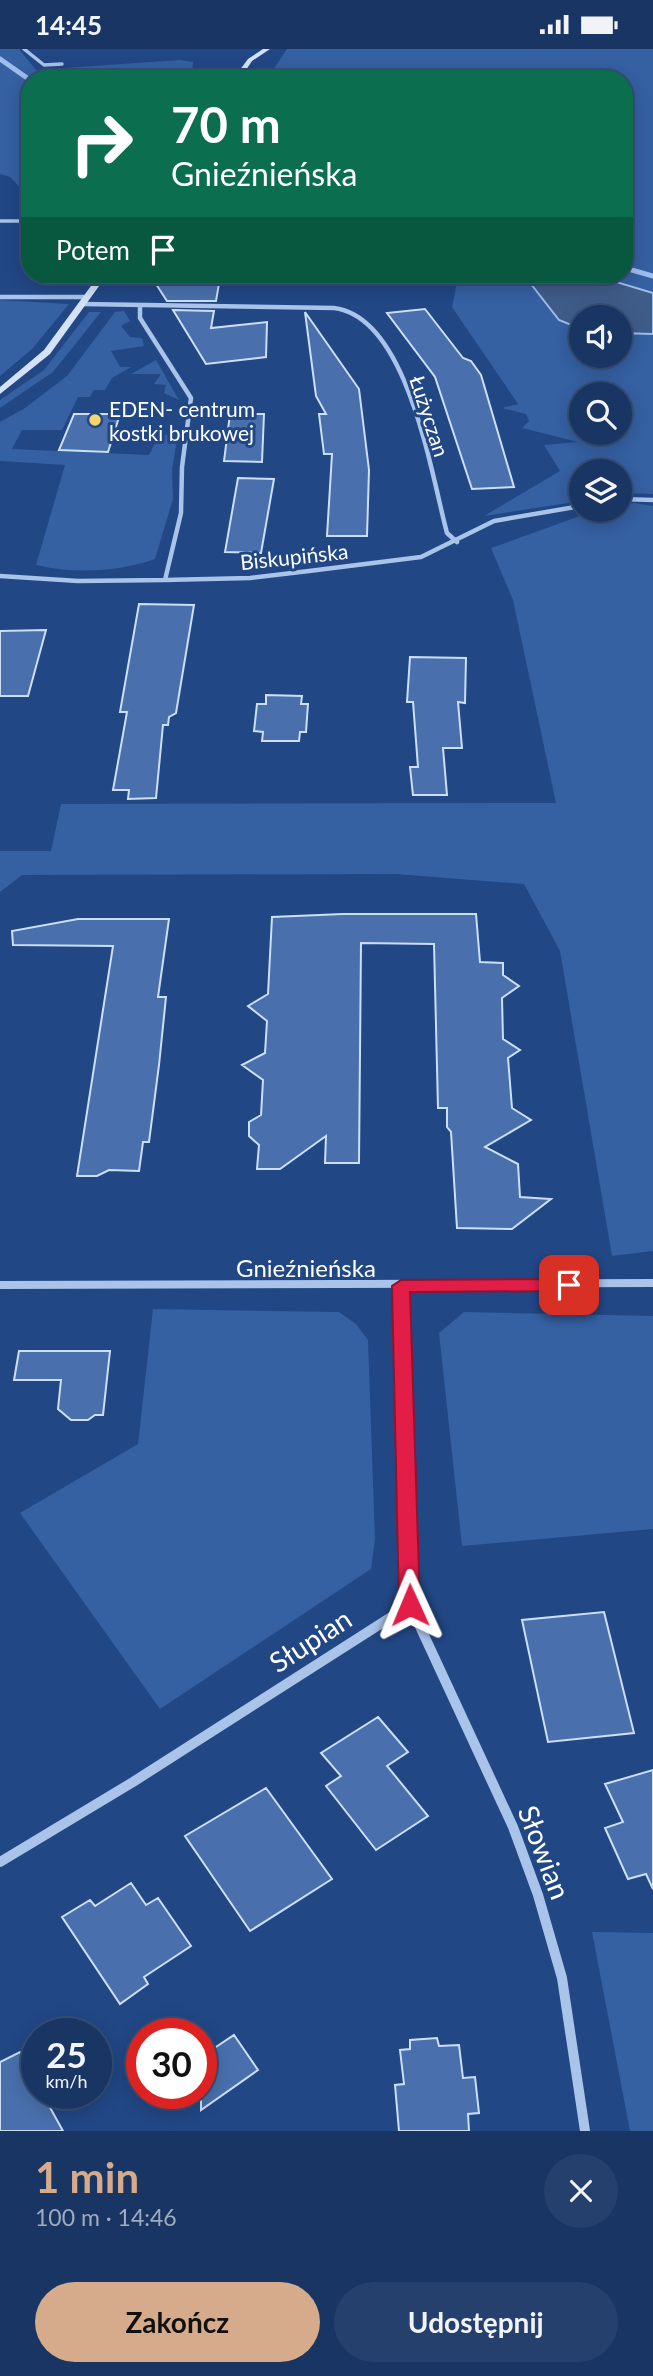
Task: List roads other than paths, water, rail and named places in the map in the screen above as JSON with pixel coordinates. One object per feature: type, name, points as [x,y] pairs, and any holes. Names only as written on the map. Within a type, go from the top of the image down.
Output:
[{"type":"main road","points":[[250,49],[250,59]]},
{"type":"main road","points":[[242,70],[250,59],[267,49]]},
{"type":"main road","points":[[0,391],[47,352],[97,284]]},
{"type":"street","points":[[24,49],[44,65],[62,64]]},
{"type":"street","points":[[0,221],[21,221]]},
{"type":"street","name":"Łużyczan","points":[[0,297],[85,300],[140,306],[334,309],[360,316],[376,334],[405,382],[447,533],[457,542]]},
{"type":"street","points":[[140,306],[140,319],[191,398],[192,408],[182,467],[181,513],[165,580]]},
{"type":"street","points":[[632,499],[653,500]]},
{"type":"street","name":"Biskupińska","points":[[0,576],[78,581],[250,578],[421,557],[457,542],[494,521],[569,508]]},
{"type":"street","name":"Gnieźnieńska","points":[[0,1285],[401,1286],[653,1283]]},
{"type":"street","points":[[401,1286],[410,1605]]},
{"type":"street","name":"Słupian","points":[[0,1861],[133,1782],[410,1605]]},
{"type":"street","name":"Słowian","points":[[410,1605],[513,1827],[538,1895],[562,1978],[584,2131]]},
{"type":"waterway","points":[[0,59],[21,74]]},
{"type":"waterway","points":[[633,270],[653,276]]},
{"type":"place","name":"EDEN- centrum kostki brukowej","points":[[95,420]]}]
